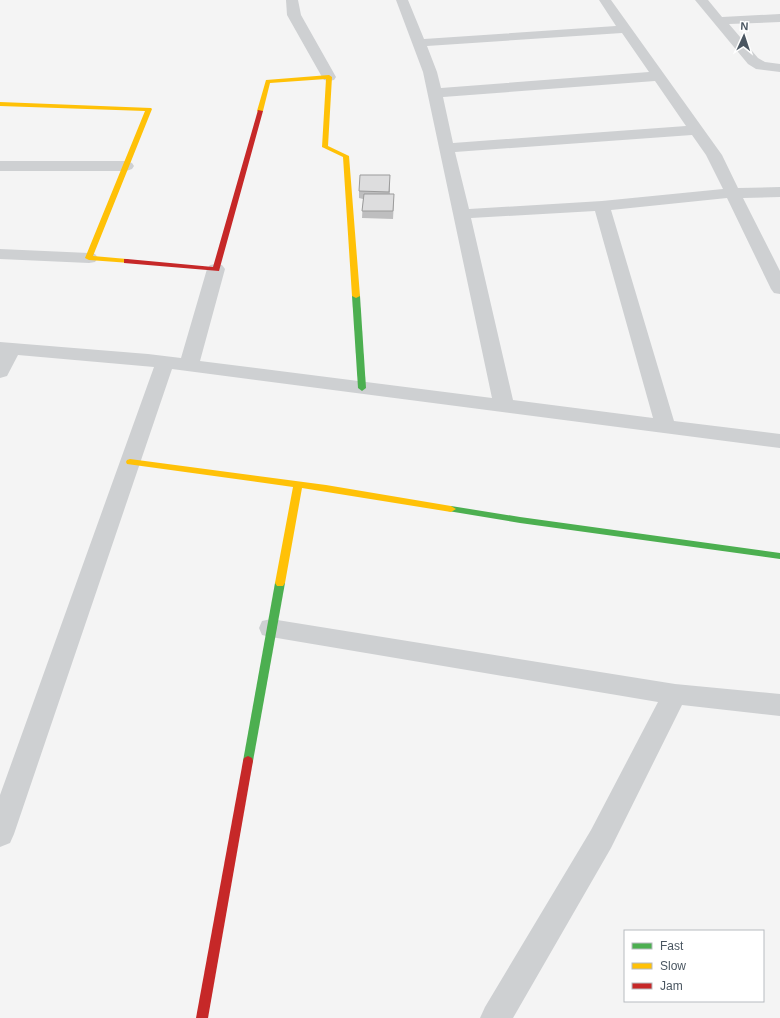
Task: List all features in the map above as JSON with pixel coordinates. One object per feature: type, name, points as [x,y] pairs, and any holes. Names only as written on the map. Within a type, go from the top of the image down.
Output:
[{"type":"street","points":[[292,0],[294,15],[329,77],[325,147],[346,156],[362,388]]},
{"type":"street","points":[[402,0],[430,72],[504,406]]},
{"type":"street","points":[[604,0],[714,155],[733,194],[774,263],[780,289]]},
{"type":"street","points":[[702,0],[753,61],[761,66],[780,68]]},
{"type":"street","points":[[719,21],[780,18]]},
{"type":"street","points":[[418,43],[625,29]]},
{"type":"street","points":[[434,93],[658,76]]},
{"type":"street","points":[[189,365],[268,81],[329,77]]},
{"type":"street","points":[[0,104],[148,109],[89,258]]},
{"type":"street","points":[[447,148],[696,130]]},
{"type":"street","points":[[0,166],[126,166]]},
{"type":"street","points":[[462,214],[602,206],[733,194],[780,192]]},
{"type":"street","points":[[602,206],[665,426]]},
{"type":"street","points":[[0,254],[89,258],[216,269]]},
{"type":"street","points":[[0,372],[6,349],[165,362],[780,441]]},
{"type":"street","points":[[0,834],[165,362]]},
{"type":"street","points":[[130,462],[298,484],[520,520],[780,556]]},
{"type":"street","points":[[202,1018],[298,484]]},
{"type":"street","points":[[271,628],[675,694],[780,705]]},
{"type":"street","points":[[496,1018],[601,839],[675,694]]},
{"type":"building","points":[[360,175],[390,175],[389,192],[359,191]]},
{"type":"building","points":[[364,194],[394,194],[393,211],[362,211]]},
{"type":"traffic: fast","points":[[356,296],[362,388]]},
{"type":"traffic: fast","points":[[451,509],[780,556]]},
{"type":"traffic: fast","points":[[248,761],[280,583]]},
{"type":"traffic: slow","points":[[260,111],[268,81],[329,77],[325,147],[346,156],[356,296]]},
{"type":"traffic: slow","points":[[0,104],[149,109],[89,258],[127,261]]},
{"type":"traffic: slow","points":[[130,462],[326,488],[451,509]]},
{"type":"traffic: slow","points":[[280,583],[298,484]]},
{"type":"traffic: jam","points":[[127,261],[216,269],[260,111]]},
{"type":"traffic: jam","points":[[202,1018],[248,761]]}]
